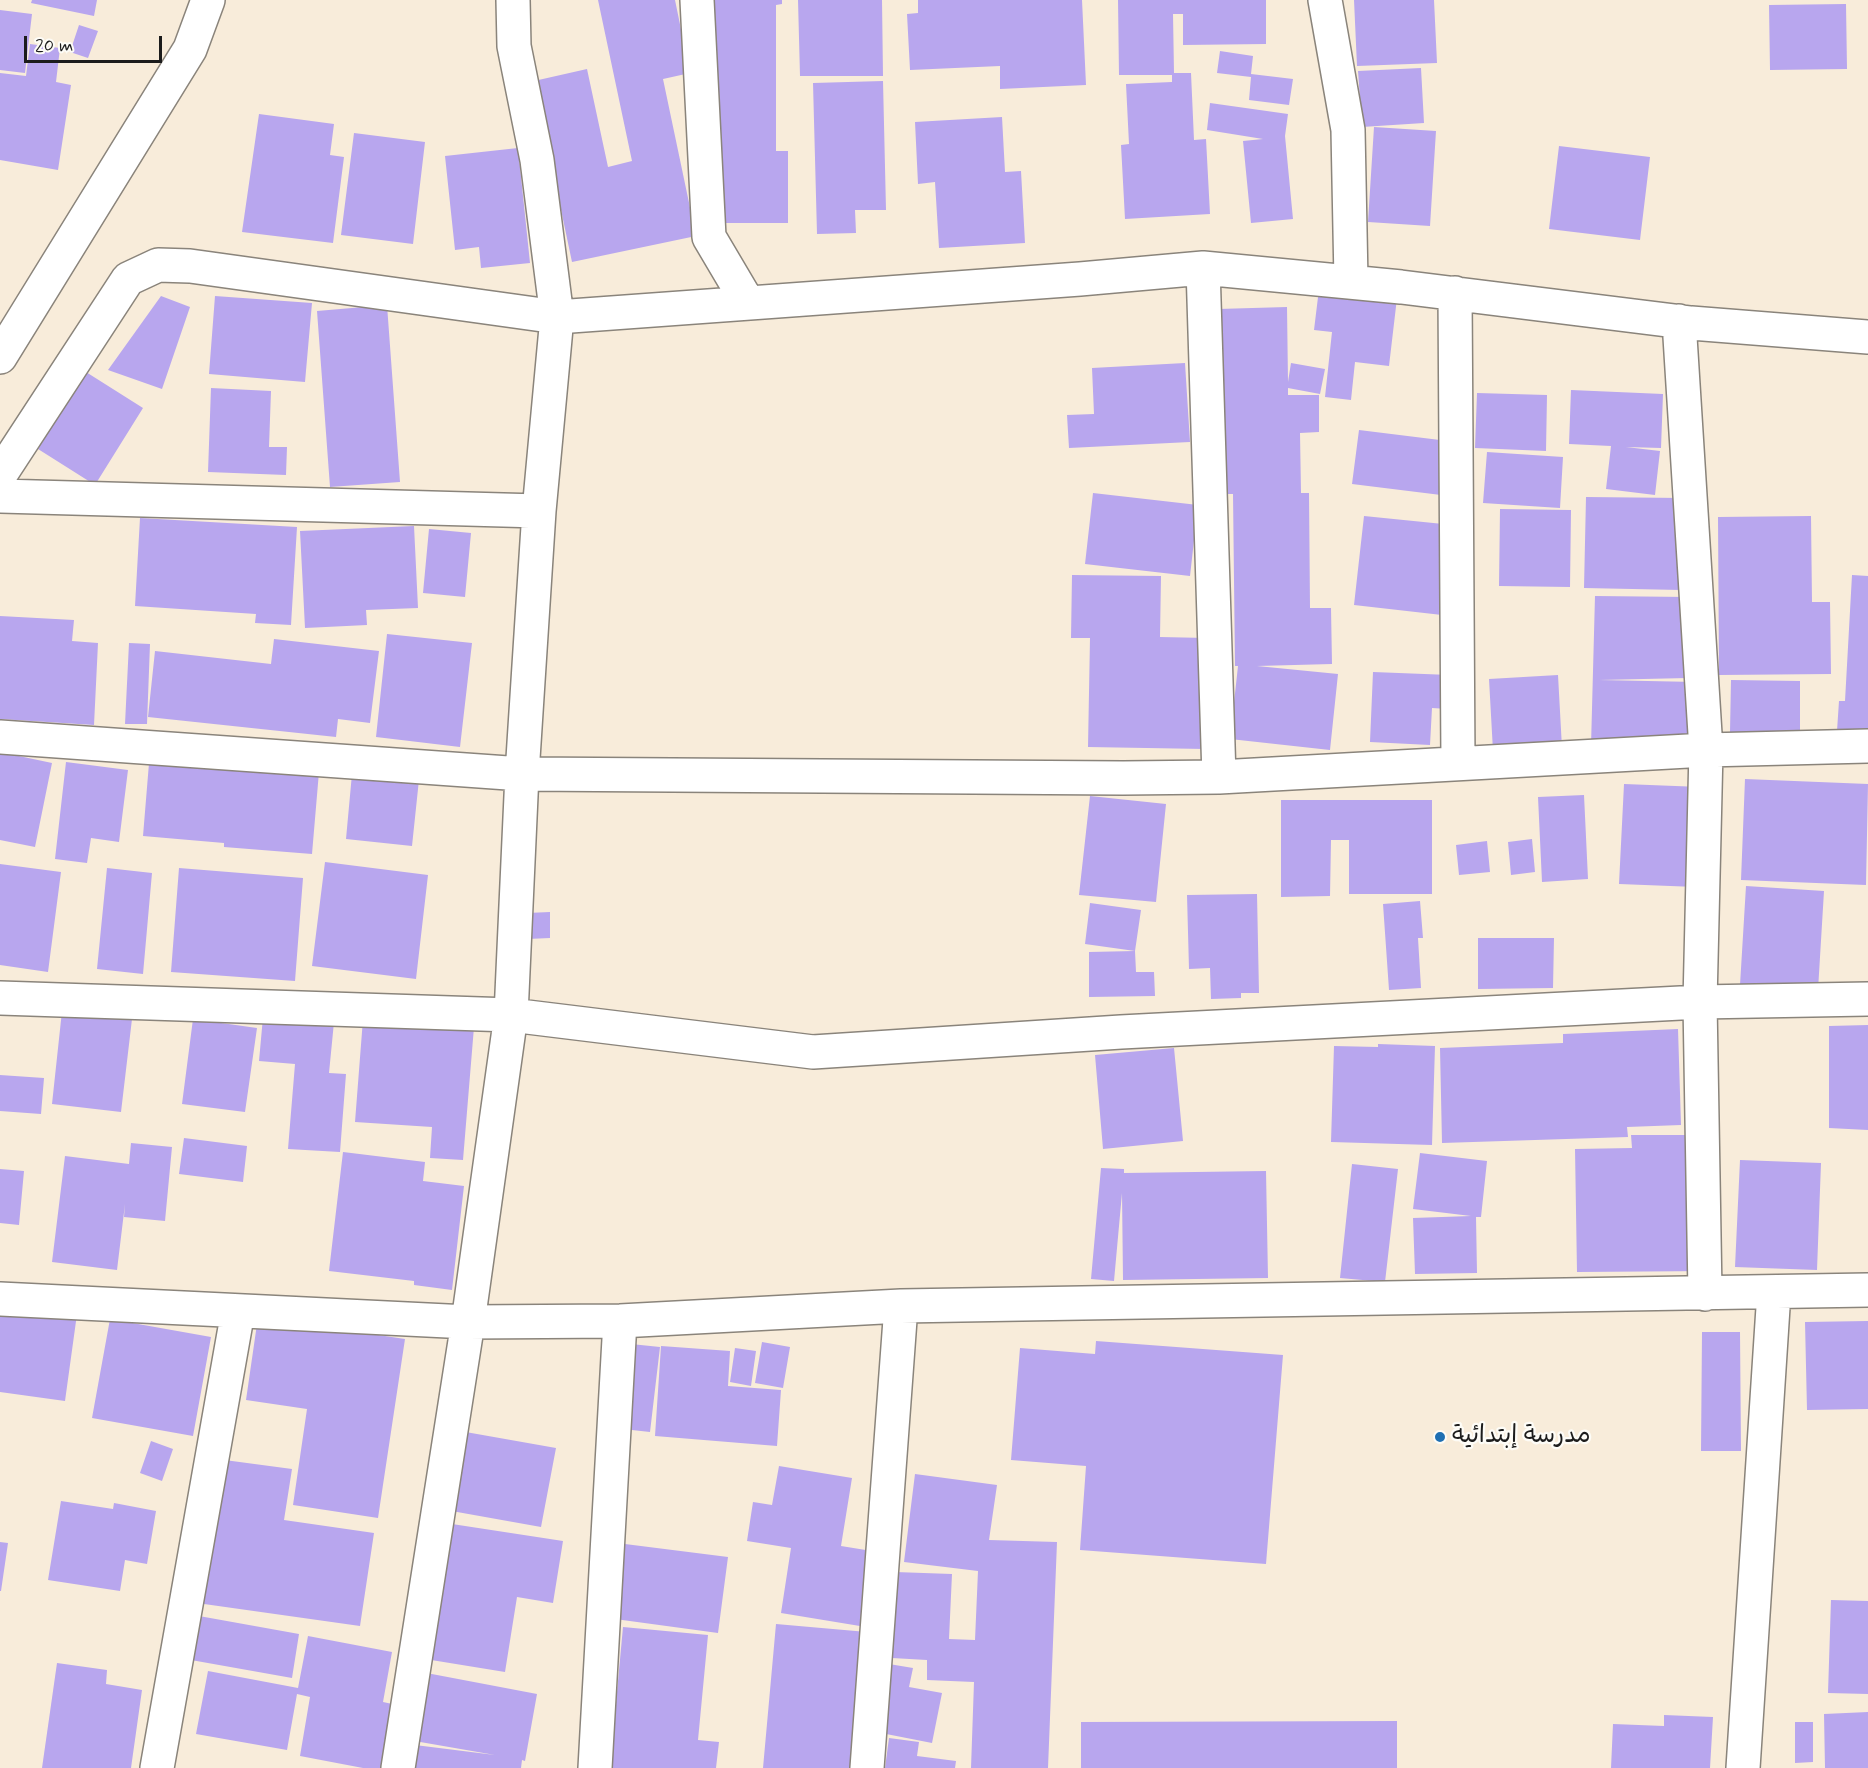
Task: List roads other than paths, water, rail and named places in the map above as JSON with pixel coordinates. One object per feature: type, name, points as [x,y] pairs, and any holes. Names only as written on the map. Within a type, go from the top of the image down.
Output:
[{"type":"street","points":[[0,357],[190,50],[208,0]]},
{"type":"street","points":[[398,1768],[468,1322],[511,1015],[522,774],[539,511],[557,317],[537,160],[514,46],[513,0]]},
{"type":"street","points":[[697,0],[709,237],[748,303]]},
{"type":"street","points":[[1325,0],[1348,130],[1351,281]]},
{"type":"street","points":[[0,475],[128,279],[158,265],[190,266],[557,317],[1203,268],[1351,281],[1679,321],[1868,337]]},
{"type":"street","points":[[1203,268],[1219,777]]},
{"type":"street","points":[[1455,294],[1458,762]]},
{"type":"street","points":[[1679,321],[1706,750],[1701,1002],[1705,1294]]},
{"type":"street","points":[[0,496],[539,511]]},
{"type":"street","points":[[0,737],[522,774],[1123,778],[1219,777],[1706,750],[1868,746]]},
{"type":"street","points":[[0,998],[511,1015],[813,1052],[1121,1032],[1701,1002],[1868,999]]},
{"type":"street","points":[[0,1299],[468,1322],[620,1321],[901,1306],[1868,1290]]},
{"type":"street","points":[[1743,1768],[1774,1292]]},
{"type":"street","points":[[867,1768],[901,1306]]},
{"type":"street","points":[[157,1768],[238,1311]]},
{"type":"street","points":[[595,1768],[620,1321]]},
{"type":"place","name":"مدرسة إبتدائية","points":[[1440,1437]]}]
